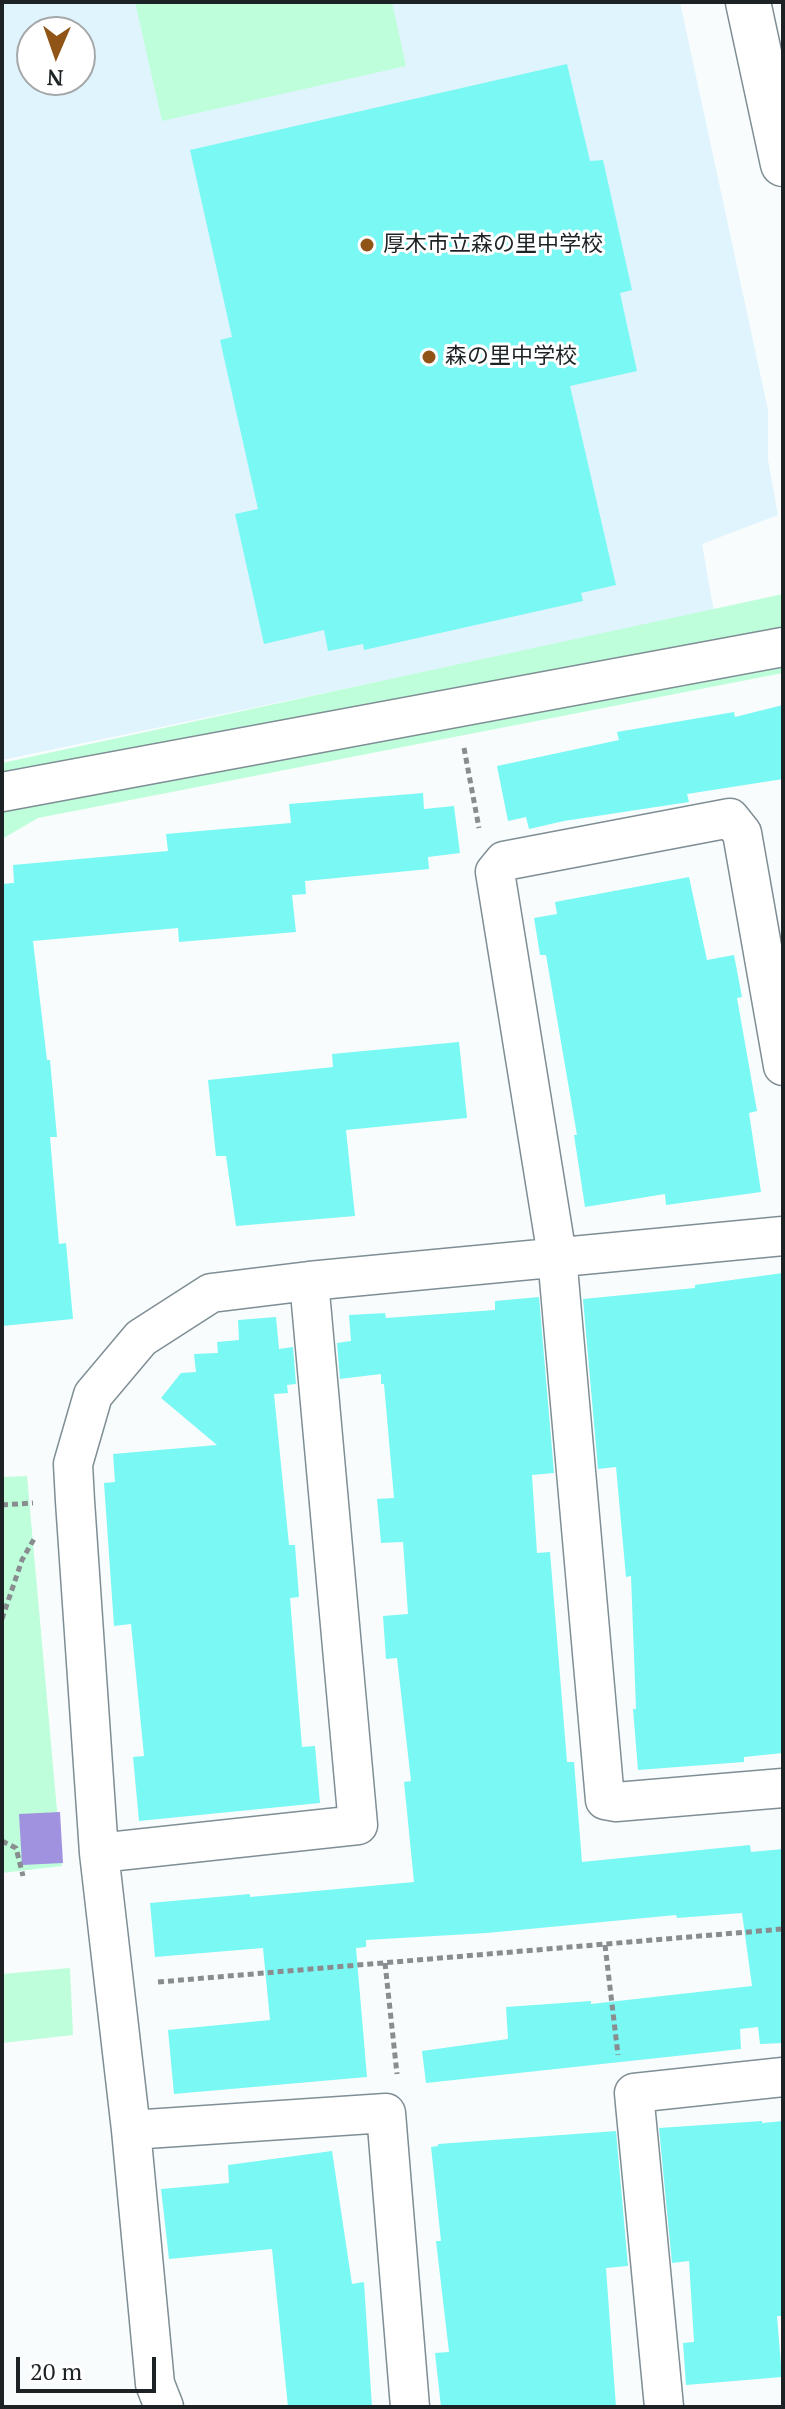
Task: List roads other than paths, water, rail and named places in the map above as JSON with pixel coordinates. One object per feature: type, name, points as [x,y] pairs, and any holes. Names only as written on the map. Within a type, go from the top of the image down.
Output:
[{"type":"street","points":[[748,2],[783,164]]},
{"type":"street","points":[[2,792],[783,647]]},
{"type":"street","points":[[783,1066],[742,833],[730,818],[504,861],[495,872],[557,1256],[605,1800],[616,1802],[783,1788]]},
{"type":"street","points":[[164,2407],[155,2384],[131,2130],[99,1853],[73,1464],[93,1395],[141,1338],[211,1293],[557,1256],[783,1236]]},
{"type":"street","points":[[99,1853],[358,1825],[309,1281]]},
{"type":"street","points":[[664,2407],[634,2093],[783,2077]]},
{"type":"street","points":[[131,2130],[386,2113],[410,2407]]},
{"type":"place","name":"厚木市立森の里中学校","points":[[367,245]]},
{"type":"place","name":"森の里中学校","points":[[429,357]]}]
